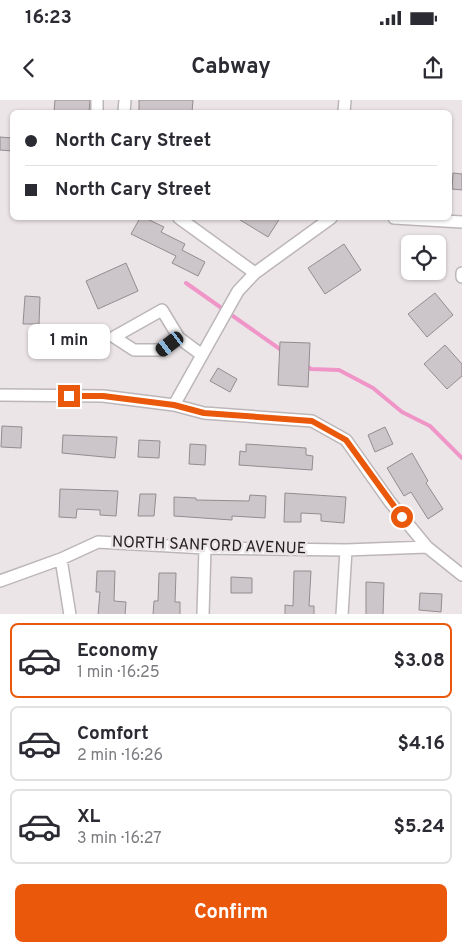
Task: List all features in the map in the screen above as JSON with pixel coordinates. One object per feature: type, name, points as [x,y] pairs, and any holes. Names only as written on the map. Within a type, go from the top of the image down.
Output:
[{"type":"street","points":[[182,220],[255,273]]},
{"type":"street","points":[[174,405],[238,291],[255,273],[328,220]]},
{"type":"street","points":[[428,220],[462,222]]},
{"type":"street","points":[[178,338],[162,350],[134,350],[114,337],[162,310],[178,338],[202,355]]},
{"type":"street","points":[[0,395],[103,396],[174,405],[204,413],[312,421],[346,440],[390,502],[426,547],[462,575]]},
{"type":"street","name":"NORTH SANFORD AVENUE","points":[[0,581],[61,559],[98,542],[205,548],[346,550],[426,547]]},
{"type":"street","points":[[203,614],[205,548]]},
{"type":"street","points":[[342,614],[346,550]]},
{"type":"street","points":[[61,559],[70,614]]},
{"type":"building","points":[[55,100],[90,100],[89,110],[54,110]]},
{"type":"building","points":[[139,100],[193,100],[192,110],[139,110]]},
{"type":"building","points":[[0,137],[10,138],[10,151],[0,150]]},
{"type":"building","points":[[453,173],[462,174],[462,190],[452,189]]},
{"type":"building","points":[[139,220],[149,220],[164,227],[161,232],[185,244],[182,250],[205,262],[198,276],[172,263],[176,256],[131,234]]},
{"type":"building","points":[[240,220],[279,220],[268,237]]},
{"type":"building","points":[[344,244],[361,270],[325,294],[308,268]]},
{"type":"building","points":[[126,263],[138,291],[98,309],[86,281]]},
{"type":"building","points":[[435,293],[453,315],[427,337],[408,314]]},
{"type":"building","points":[[25,296],[40,297],[39,324],[23,324]]},
{"type":"building","points":[[73,329],[106,331],[105,358],[71,356]]},
{"type":"building","points":[[280,342],[310,343],[308,387],[278,385]]},
{"type":"building","points":[[445,345],[462,364],[462,376],[447,389],[424,364]]},
{"type":"building","points":[[218,368],[237,379],[230,392],[210,381]]},
{"type":"building","points":[[2,426],[22,427],[21,448],[1,447]]},
{"type":"building","points":[[385,427],[393,444],[375,452],[368,435]]},
{"type":"building","points":[[63,435],[117,437],[115,458],[62,453]]},
{"type":"building","points":[[139,440],[160,441],[159,458],[138,457]]},
{"type":"building","points":[[190,444],[206,445],[205,465],[189,464]]},
{"type":"building","points":[[246,444],[306,448],[306,455],[313,456],[312,470],[239,465],[240,451],[246,452]]},
{"type":"building","points":[[412,453],[428,481],[426,483],[443,509],[428,519],[411,492],[404,496],[387,468]]},
{"type":"building","points":[[60,489],[118,491],[116,516],[100,515],[100,510],[77,509],[76,518],[59,517]]},
{"type":"building","points":[[285,493],[346,497],[344,523],[321,521],[321,514],[301,513],[301,522],[284,522]]},
{"type":"building","points":[[140,494],[156,494],[154,516],[138,516]]},
{"type":"building","points":[[250,495],[266,496],[265,518],[232,516],[232,520],[174,516],[174,497],[196,498],[196,500],[249,501]]},
{"type":"building","points":[[97,571],[115,571],[114,601],[126,602],[125,614],[98,614],[100,592],[96,592]]},
{"type":"building","points":[[294,571],[311,571],[309,606],[314,606],[314,614],[285,614],[285,605],[293,606]]},
{"type":"building","points":[[159,573],[176,573],[175,602],[180,602],[180,614],[153,614],[154,601],[158,601]]},
{"type":"building","points":[[231,577],[252,578],[252,593],[231,593]]},
{"type":"building","points":[[366,582],[384,583],[383,614],[366,614]]},
{"type":"building","points":[[420,593],[442,594],[441,612],[419,610]]},
{"type":"waterway","points":[[186,283],[284,352]]},
{"type":"waterway","points":[[305,365],[311,369],[339,370],[373,388],[402,412],[430,426],[462,458]]},
{"type":"route","points":[[69,396],[103,396],[174,405],[204,413],[312,421],[346,440],[402,517]]}]
